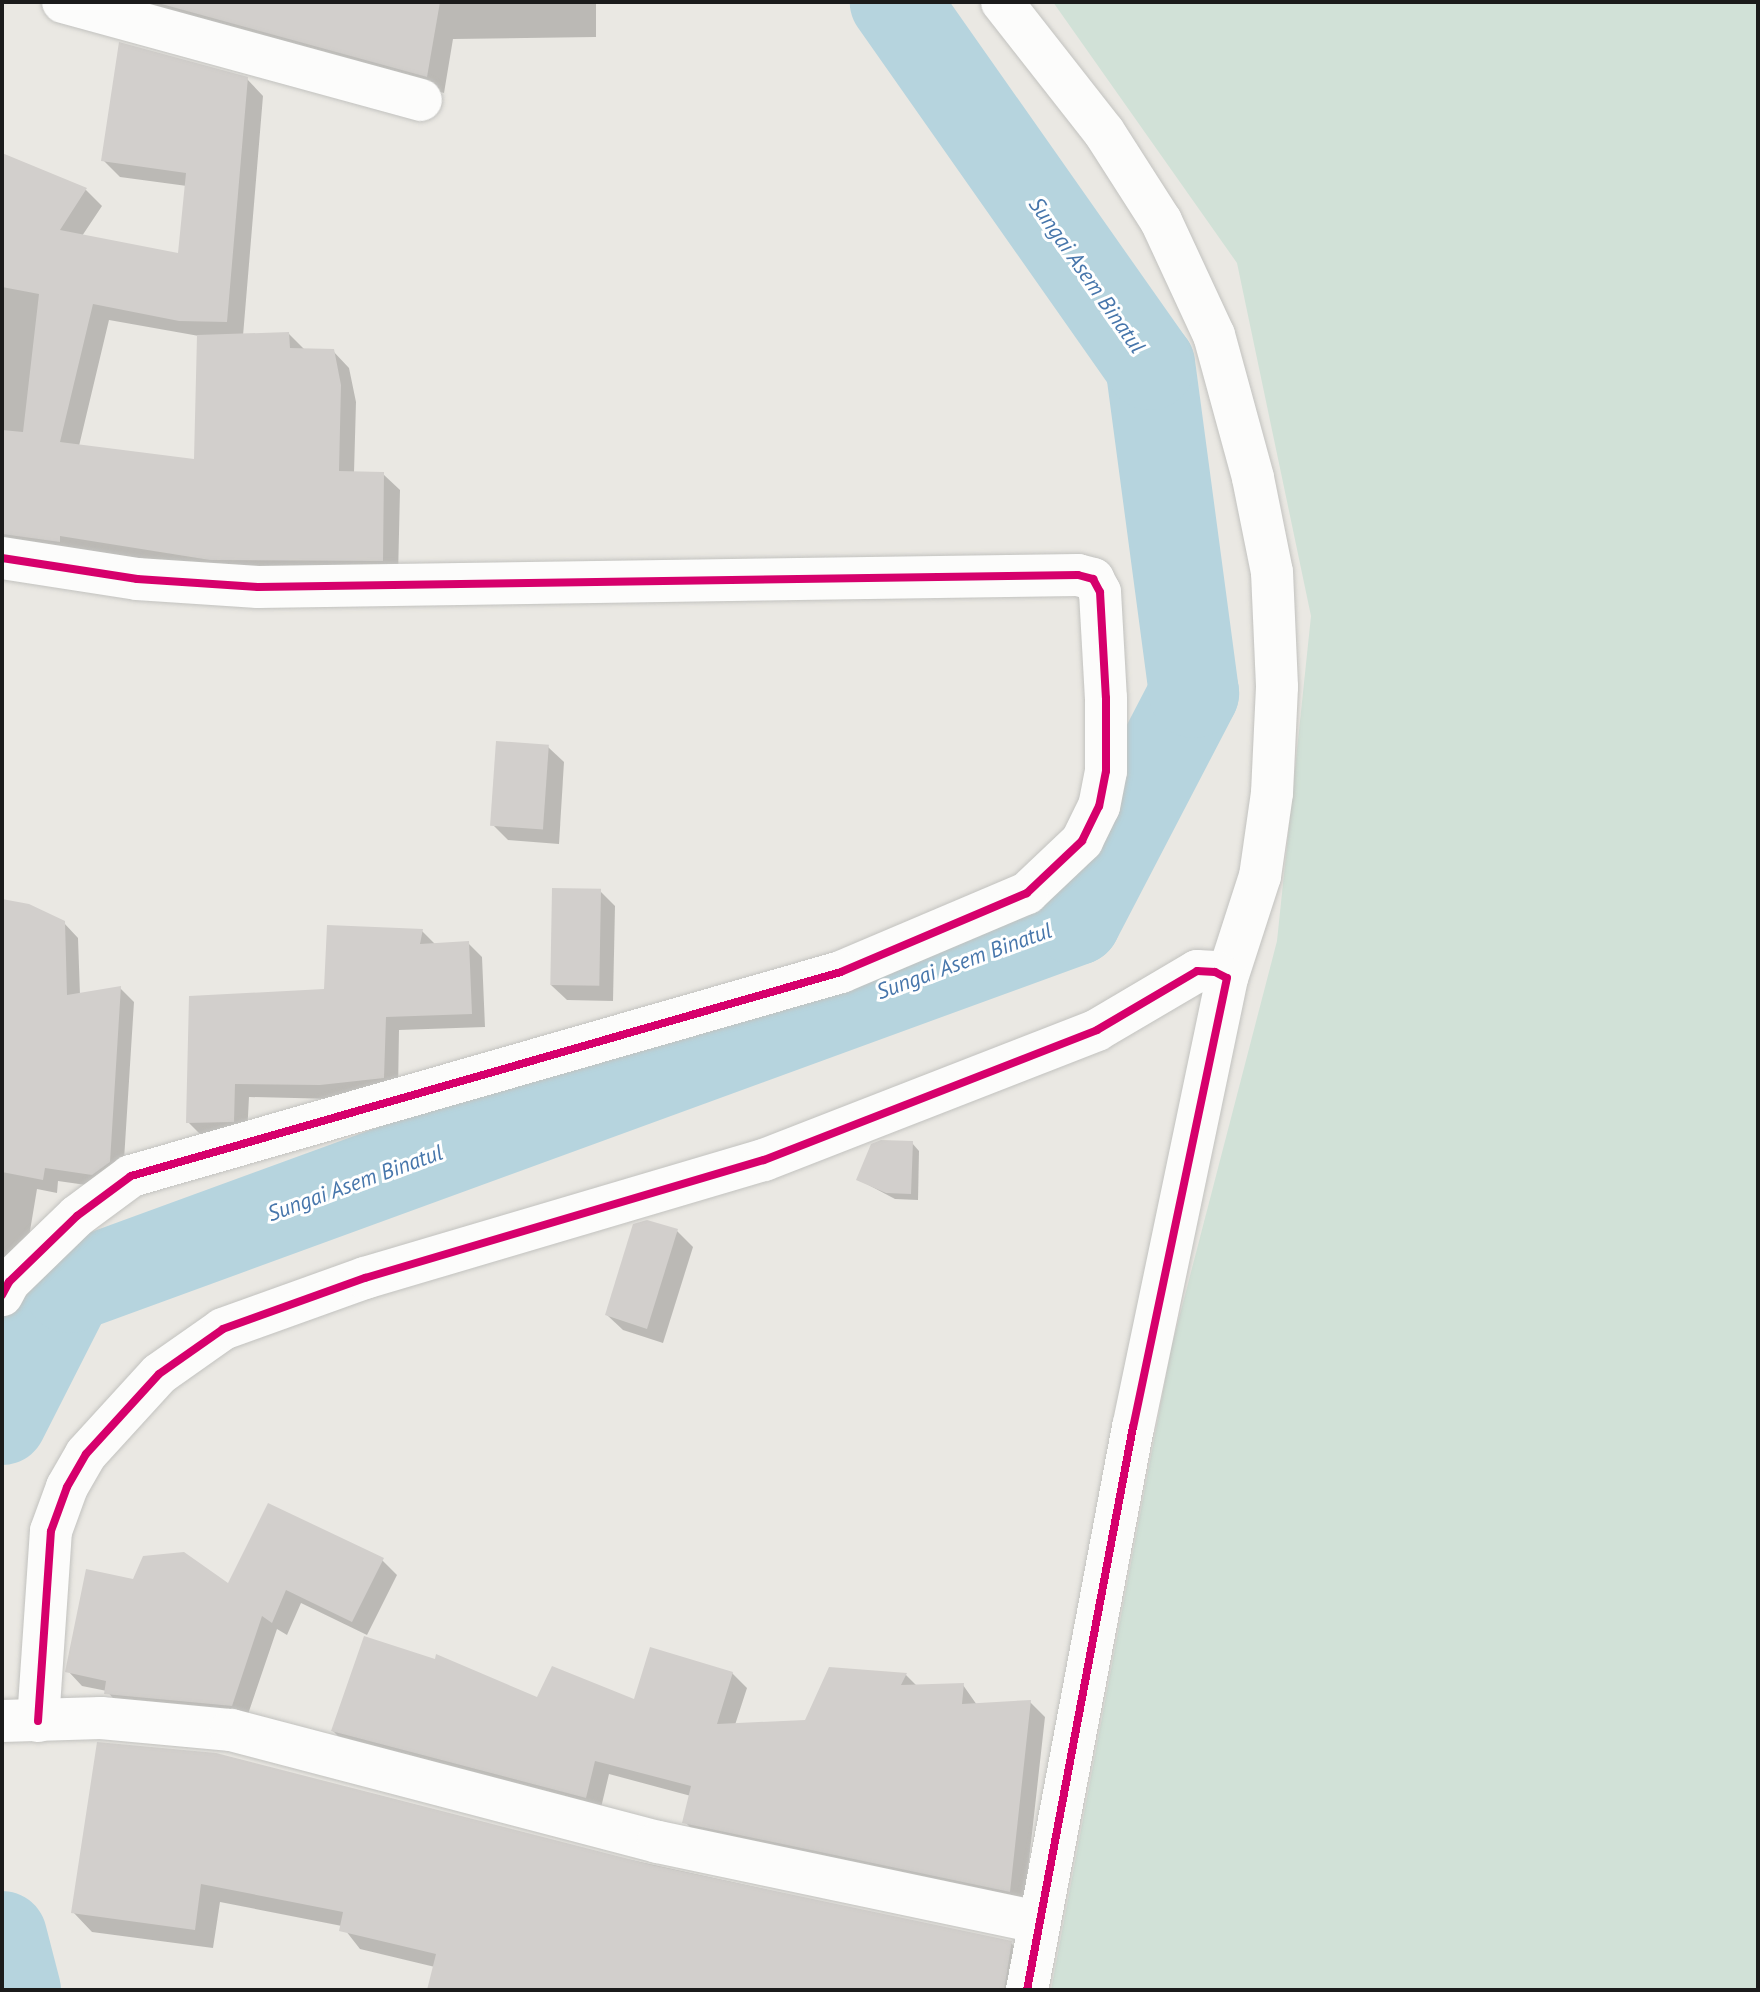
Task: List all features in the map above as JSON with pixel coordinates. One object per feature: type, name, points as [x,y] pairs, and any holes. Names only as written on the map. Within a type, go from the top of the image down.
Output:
[{"type":"street","points":[[63,2],[421,100]]},
{"type":"street","points":[[1002,2],[1104,132],[1161,221],[1214,335],[1253,478],[1272,572],[1277,687],[1272,793],[1260,876],[1227,978],[1133,1427],[1037,1922],[1027,1990]]},
{"type":"street","points":[[2,558],[137,579],[258,587],[1078,575],[1093,579],[1100,592],[1106,698],[1106,771],[1099,806],[1082,841],[1027,893],[841,972],[131,1176],[77,1216],[2,1295]]},
{"type":"street","points":[[1037,1922],[658,1842],[231,1730],[101,1718],[22,1721],[51,1531],[67,1487],[86,1454],[159,1374],[223,1329],[365,1278],[764,1160],[1097,1030],[1197,971],[1227,978]]},
{"type":"shaded area","points":[[1053,2],[1758,2],[1758,1990],[1051,1990],[1171,1349],[1277,941],[1311,616],[1237,263]]},
{"type":"building","points":[[154,2],[440,2],[427,77]]},
{"type":"building","points":[[119,42],[248,77],[227,322],[179,321],[93,304],[60,442],[194,459],[197,335],[289,332],[290,348],[334,349],[341,385],[339,471],[384,472],[383,561],[210,560],[60,536],[60,542],[2,534],[2,430],[23,432],[39,294],[2,287],[2,153],[87,188],[60,230],[178,253],[186,173],[101,161]]},
{"type":"building","points":[[496,741],[549,745],[543,829],[490,826]]},
{"type":"building","points":[[552,888],[601,889],[599,986],[550,985]]},
{"type":"building","points":[[2,899],[29,904],[65,921],[67,995],[121,986],[110,1162],[92,1175],[45,1168],[43,1180],[2,1172]]},
{"type":"building","points":[[327,925],[423,929],[420,944],[469,941],[472,1014],[386,1017],[384,1078],[320,1085],[235,1084],[234,1122],[186,1123],[189,996],[324,989]]},
{"type":"building","points":[[881,1140],[913,1141],[911,1194],[886,1193],[856,1180],[871,1144]]},
{"type":"building","points":[[647,1220],[678,1229],[647,1329],[605,1315],[633,1224]]},
{"type":"building","points":[[268,1503],[384,1558],[352,1622],[286,1590],[272,1623],[262,1616],[232,1706],[104,1694],[106,1681],[65,1672],[86,1569],[133,1579],[143,1556],[184,1552],[228,1583]]},
{"type":"building","points":[[364,1636],[435,1659],[436,1654],[537,1697],[552,1666],[634,1699],[650,1647],[733,1672],[717,1724],[805,1720],[829,1667],[907,1673],[901,1685],[964,1683],[962,1704],[1031,1700],[1010,1892],[682,1823],[691,1786],[595,1761],[586,1798],[331,1731]]},
{"type":"building","points":[[97,1742],[216,1753],[652,1865],[1012,1941],[1004,1990],[427,1990],[436,1954],[339,1931],[343,1912],[201,1884],[195,1930],[71,1913]]},
{"type":"waterway","name":"Sungai Asem Binatul","points":[[2,1420],[69,1288],[1076,920],[1194,693],[1150,365],[895,2]]},
{"type":"waterway","name":"Sungai Asem Binatul","points":[[2,1936],[16,1990]]},
{"type":"cycle path","points":[[2,558],[137,579],[258,587],[1078,575],[1093,579],[1100,592],[1106,698],[1106,771],[1099,806],[1082,841],[1027,893],[841,972],[131,1176],[77,1216],[9,1282],[2,1295]]},
{"type":"cycle path","points":[[38,1721],[51,1531],[67,1487],[86,1454],[159,1374],[223,1329],[365,1278],[764,1160],[1097,1030],[1197,971],[1215,972],[1227,978],[1133,1427],[1027,1990]]}]
